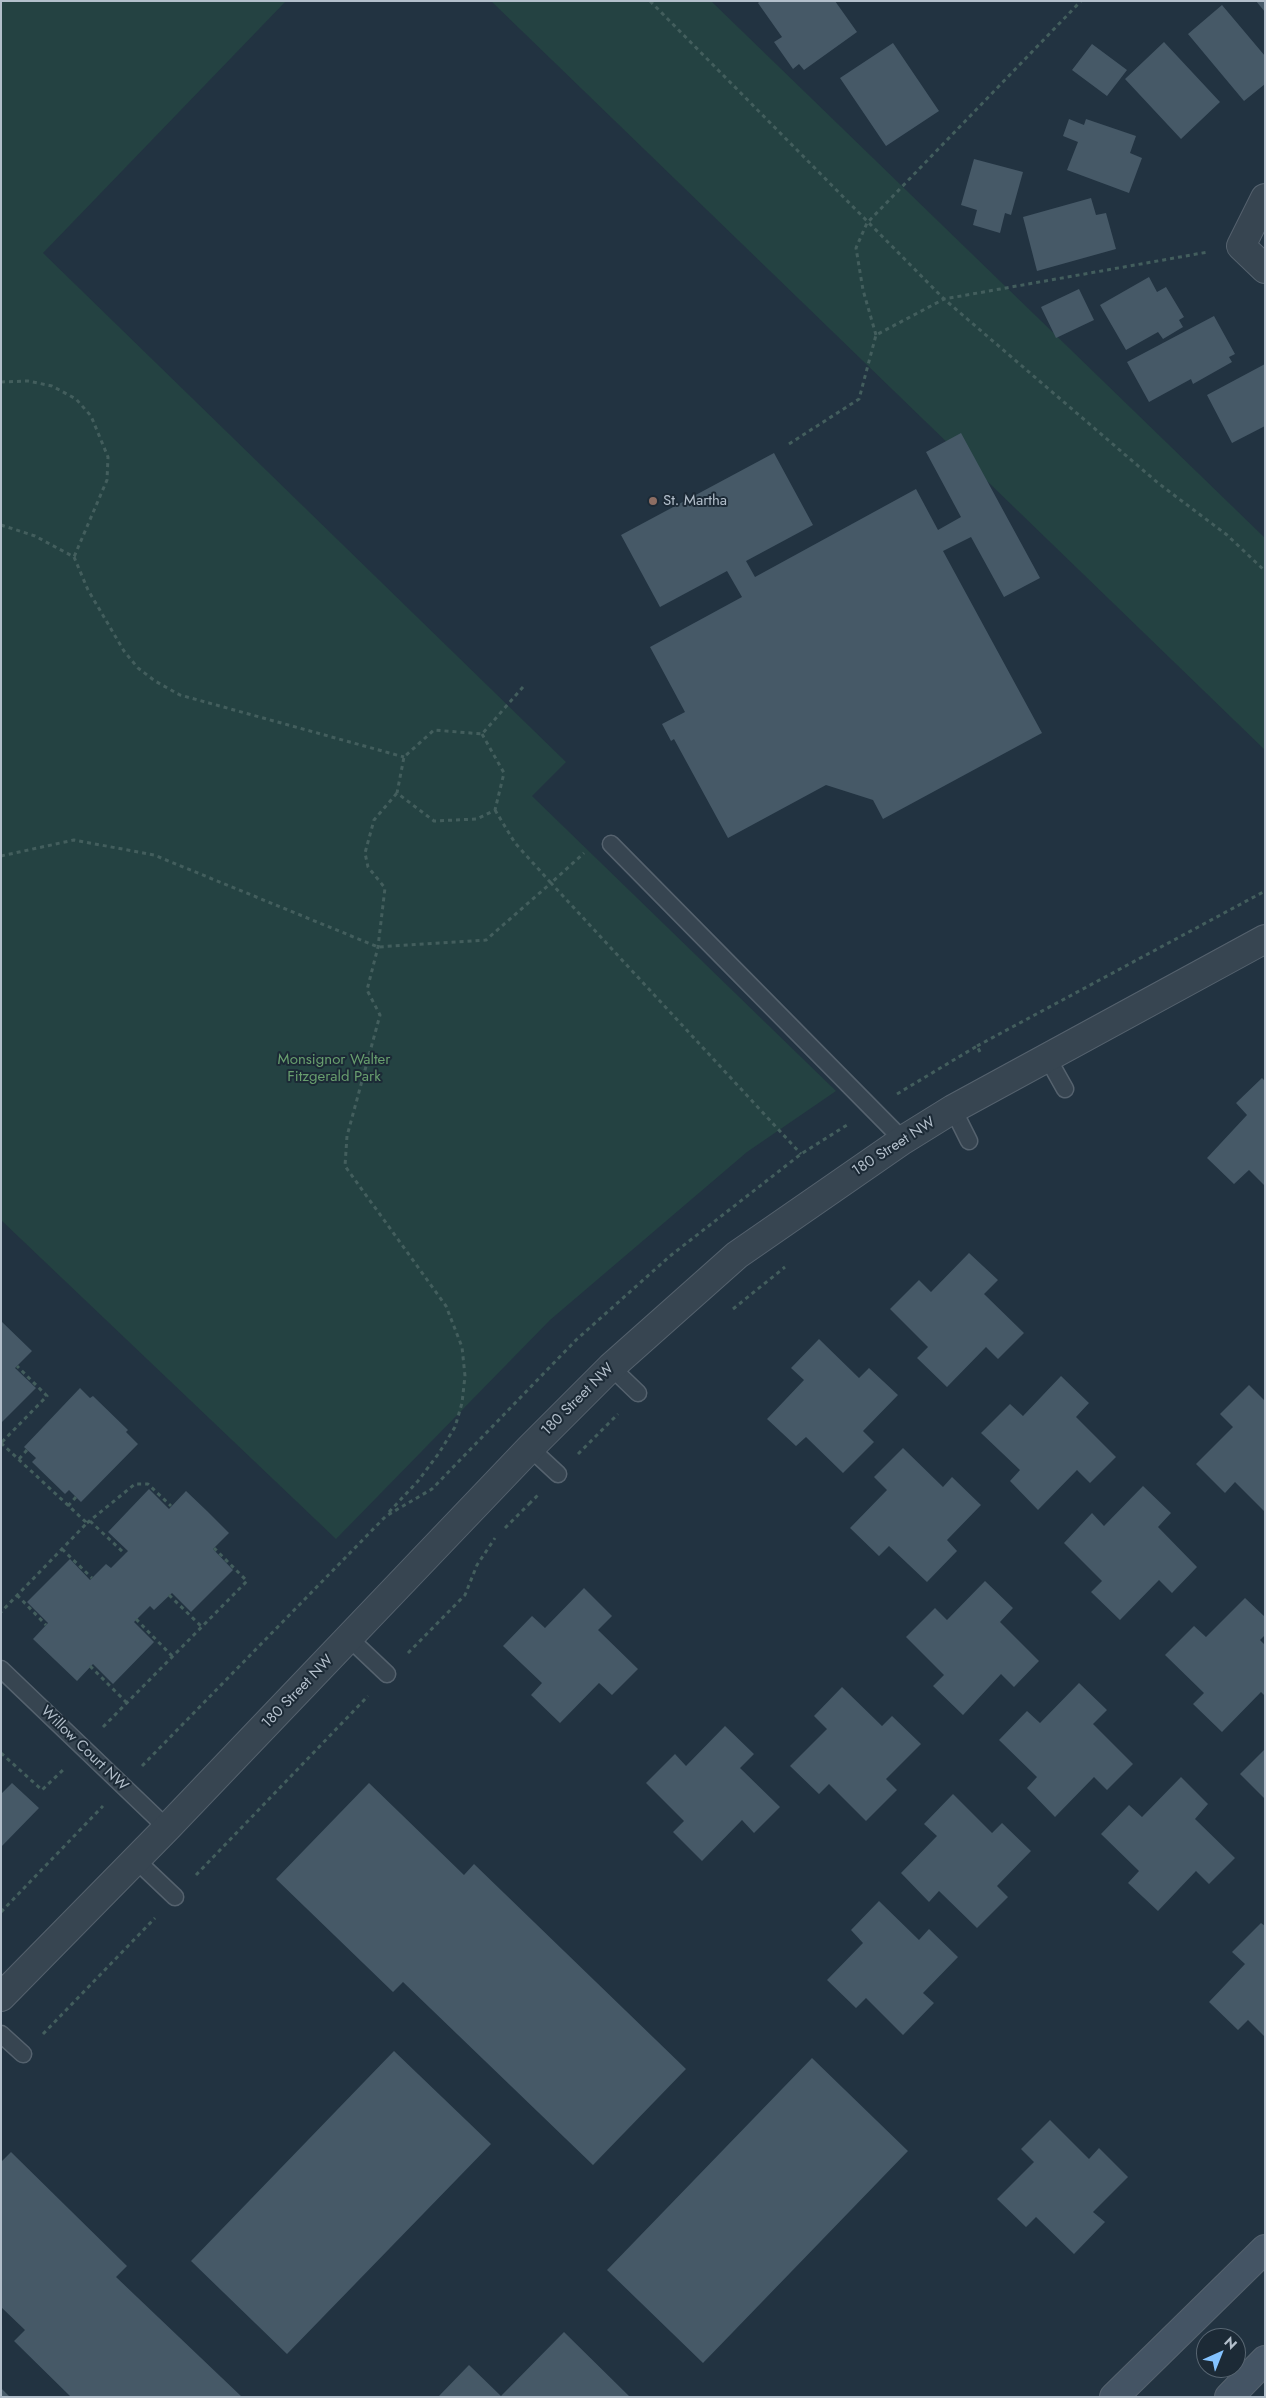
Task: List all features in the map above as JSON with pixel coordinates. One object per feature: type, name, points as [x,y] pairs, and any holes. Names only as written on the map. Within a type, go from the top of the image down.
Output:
[{"type":"main road","points":[[1114,2397],[1265,2249]]},
{"type":"main road","points":[[1229,2397],[1265,2360]]},
{"type":"street","points":[[1265,198],[1241,246],[1265,269]]},
{"type":"street","name":"180 Street NW","points":[[1,1997],[168,1828],[530,1448],[611,1367],[736,1255],[903,1140],[953,1109],[1047,1056],[1265,939]]},
{"type":"lane","points":[[611,844],[903,1140]]},
{"type":"lane","points":[[1047,1056],[1065,1089]]},
{"type":"lane","points":[[953,1109],[969,1141]]},
{"type":"lane","points":[[611,1367],[638,1393]]},
{"type":"lane","points":[[530,1448],[558,1474]]},
{"type":"lane","points":[[349,1638],[387,1674]]},
{"type":"lane","name":"Willow Court NW","points":[[1,1669],[168,1828]]},
{"type":"lane","points":[[136,1860],[175,1897]]},
{"type":"lane","points":[[1,2034],[23,2054]]},
{"type":"path","points":[[650,1],[944,300],[1158,483],[1227,535],[1265,571]]},
{"type":"path","points":[[789,444],[858,400],[876,335],[863,290],[856,248],[867,223],[1081,1]]},
{"type":"path","points":[[876,335],[944,300],[1241,246]]},
{"type":"path","points":[[1,382],[28,381],[52,386],[76,399],[91,416],[108,457],[107,480],[74,557]]},
{"type":"path","points":[[1,525],[36,536],[74,557],[88,590],[124,651],[138,668],[155,681],[180,695],[404,757]]},
{"type":"path","points":[[482,734],[523,687]]},
{"type":"path","points":[[386,1516],[418,1482],[440,1453],[455,1427],[462,1403],[465,1376],[462,1348],[446,1306],[345,1166],[347,1136],[380,1015],[367,990],[378,947],[385,888],[368,867],[364,853],[374,820],[397,793],[404,757],[434,730],[482,734]]},
{"type":"path","points":[[482,734],[504,773],[495,810],[515,843],[800,1154]]},
{"type":"path","points":[[397,793],[434,821],[477,818],[495,810]]},
{"type":"path","points":[[1,856],[74,840],[154,854],[378,947],[486,940],[584,852]]},
{"type":"path","points":[[976,1046],[1265,891]]},
{"type":"path","points":[[730,1311],[790,1264]]},
{"type":"path","points":[[17,1366],[47,1396],[2,1442],[68,1506],[125,1554]]},
{"type":"path","points":[[23,2054],[465,1595],[477,1565],[495,1539],[638,1393]]},
{"type":"path","points":[[473,1448],[529,1504]]},
{"type":"path","points":[[19,1459],[27,1450]]},
{"type":"path","points":[[1,1612],[88,1522],[135,1484],[148,1484],[171,1506]]},
{"type":"path","points":[[68,1506],[76,1497]]},
{"type":"path","points":[[99,1731],[248,1581],[214,1548]]},
{"type":"path","points":[[62,1549],[92,1578]]},
{"type":"path","points":[[169,1595],[202,1627]]},
{"type":"path","points":[[17,1596],[46,1625]]},
{"type":"path","points":[[136,1619],[173,1657]]},
{"type":"path","points":[[90,1666],[127,1703]]},
{"type":"path","points":[[1,1753],[42,1790],[63,1768],[70,1775]]},
{"type":"path","points":[[1,1912],[102,1806],[96,1800]]},
{"type":"green space","name":"Monsignor Walter Fitzgerald Park","points":[[1,1],[286,1],[43,253],[566,762],[532,796],[836,1091],[747,1152],[550,1320],[336,1539],[1,1220]]},
{"type":"green space","points":[[491,1],[711,1],[1265,538],[1265,750]]},
{"type":"building","points":[[760,1],[835,1],[857,32],[804,70],[799,64],[793,69],[774,42],[782,37],[758,3]]},
{"type":"building","points":[[1256,1],[1265,1],[1265,12]]},
{"type":"building","points":[[1222,5],[1265,56],[1265,84],[1244,101],[1188,34]]},
{"type":"building","points":[[1164,42],[1220,102],[1181,139],[1125,79]]},
{"type":"building","points":[[893,43],[939,111],[886,146],[840,78]]},
{"type":"building","points":[[1092,44],[1127,70],[1107,96],[1072,70]]},
{"type":"building","points":[[1069,119],[1084,125],[1086,119],[1136,136],[1130,153],[1142,158],[1129,193],[1067,170],[1078,142],[1063,136]]},
{"type":"building","points":[[974,159],[1023,172],[1011,215],[1005,213],[1000,233],[973,225],[977,210],[961,205]]},
{"type":"building","points":[[1091,198],[1096,215],[1106,213],[1116,249],[1037,271],[1023,217]]},
{"type":"building","points":[[1149,277],[1157,292],[1166,287],[1184,317],[1179,320],[1183,327],[1163,339],[1158,332],[1126,350],[1100,305]]},
{"type":"building","points":[[1079,289],[1094,320],[1056,338],[1041,307]]},
{"type":"building","points":[[1214,316],[1235,354],[1229,357],[1232,362],[1193,384],[1191,379],[1149,402],[1127,362]]},
{"type":"building","points":[[1265,364],[1265,426],[1232,443],[1207,395]]},
{"type":"building","points":[[961,433],[1040,578],[1004,597],[971,537],[943,551],[1042,733],[883,819],[873,800],[826,785],[728,838],[674,739],[671,741],[662,724],[685,712],[650,647],[742,597],[727,571],[660,607],[621,535],[774,453],[813,525],[746,561],[755,577],[916,489],[938,530],[961,517],[926,452]]},
{"type":"building","points":[[1262,1078],[1265,1081],[1265,1186],[1249,1170],[1234,1184],[1207,1158],[1247,1115],[1236,1103]]},
{"type":"building","points":[[969,1253],[998,1280],[984,1294],[1024,1333],[998,1359],[986,1347],[947,1387],[917,1358],[928,1347],[890,1309],[919,1280],[931,1292]]},
{"type":"building","points":[[1,1321],[32,1351],[15,1368],[36,1388],[1,1423]]},
{"type":"building","points":[[819,1339],[859,1378],[869,1368],[898,1395],[863,1431],[874,1442],[843,1473],[806,1437],[796,1446],[767,1419],[804,1380],[791,1368]]},
{"type":"building","points":[[1061,1376],[1089,1403],[1076,1417],[1116,1457],[1090,1483],[1077,1470],[1038,1510],[1010,1481],[1020,1470],[981,1433],[1010,1404],[1023,1416]]},
{"type":"building","points":[[1249,1385],[1265,1401],[1265,1512],[1235,1482],[1225,1493],[1196,1464],[1233,1427],[1220,1414]]},
{"type":"building","points":[[80,1388],[90,1398],[93,1396],[128,1430],[126,1432],[138,1444],[81,1502],[69,1490],[65,1494],[32,1462],[36,1458],[24,1447]]},
{"type":"building","points":[[903,1448],[943,1487],[952,1477],[981,1505],[947,1540],[957,1551],[927,1582],[889,1546],[879,1556],[850,1528],[887,1490],[874,1477]]},
{"type":"building","points":[[1143,1486],[1171,1513],[1158,1527],[1197,1567],[1172,1593],[1159,1580],[1120,1620],[1091,1592],[1102,1581],[1064,1543],[1092,1513],[1104,1526]]},
{"type":"building","points":[[149,1489],[169,1509],[186,1491],[207,1511],[229,1533],[213,1549],[233,1570],[191,1612],[172,1593],[154,1610],[150,1606],[134,1622],[154,1642],[113,1684],[93,1664],[77,1681],[33,1639],[48,1623],[27,1602],[70,1559],[90,1580],[106,1564],[111,1568],[128,1551],[108,1532]]},
{"type":"building","points":[[985,1581],[1013,1608],[1000,1622],[1039,1661],[1014,1687],[1001,1674],[963,1715],[933,1686],[944,1675],[906,1637],[935,1608],[947,1620]]},
{"type":"building","points":[[584,1588],[612,1616],[598,1630],[638,1669],[612,1695],[599,1683],[560,1723],[531,1695],[542,1683],[503,1646],[532,1616],[545,1628]]},
{"type":"building","points":[[1245,1598],[1265,1617],[1265,1635],[1260,1640],[1265,1645],[1265,1696],[1261,1692],[1222,1732],[1193,1704],[1204,1693],[1165,1655],[1194,1626],[1206,1637]]},
{"type":"building","points":[[1079,1683],[1107,1710],[1093,1724],[1133,1764],[1107,1790],[1094,1777],[1055,1817],[1027,1788],[1037,1777],[999,1740],[1027,1711],[1040,1723]]},
{"type":"building","points":[[842,1687],[882,1726],[892,1716],[921,1744],[886,1779],[897,1790],[866,1821],[829,1784],[819,1794],[790,1766],[827,1729],[814,1716]]},
{"type":"building","points":[[725,1726],[754,1754],[740,1768],[780,1807],[754,1833],[742,1820],[702,1861],[673,1832],[684,1821],[646,1783],[675,1754],[686,1766]]},
{"type":"building","points":[[1265,1749],[1265,1799],[1240,1774]]},
{"type":"building","points":[[1181,1777],[1208,1804],[1195,1819],[1235,1858],[1209,1884],[1196,1871],[1158,1911],[1128,1883],[1139,1871],[1101,1834],[1129,1805],[1142,1817]]},
{"type":"building","points":[[12,1783],[39,1808],[1,1847],[1,1794]]},
{"type":"building","points":[[369,1783],[464,1875],[474,1864],[686,2069],[593,2165],[403,1982],[393,1992],[276,1879]]},
{"type":"building","points":[[953,1794],[992,1833],[1002,1823],[1031,1851],[997,1886],[1008,1897],[977,1928],[939,1891],[929,1902],[901,1873],[937,1836],[924,1824]]},
{"type":"building","points":[[879,1901],[919,1940],[929,1929],[958,1957],[923,1993],[934,2003],[903,2035],[866,1998],[856,2008],[827,1980],[863,1943],[851,1930]]},
{"type":"building","points":[[1261,1923],[1265,1926],[1265,2037],[1248,2020],[1238,2030],[1209,2002],[1245,1964],[1232,1952]]},
{"type":"building","points":[[394,2051],[491,2144],[287,2354],[191,2261]]},
{"type":"building","points":[[812,2058],[908,2151],[703,2363],[607,2270]]},
{"type":"building","points":[[1050,2120],[1089,2159],[1099,2148],[1128,2177],[1093,2212],[1105,2222],[1074,2254],[1036,2217],[1026,2227],[997,2199],[1034,2162],[1021,2149]]},
{"type":"building","points":[[11,2152],[127,2266],[116,2277],[242,2397],[71,2397],[14,2341],[25,2330],[1,2307],[1,2162]]},
{"type":"building","points":[[564,2332],[630,2397],[438,2397],[469,2365],[501,2396]]},
{"type":"building","points":[[1,2388],[10,2397],[1,2397]]},
{"type":"place","name":"St. Martha","points":[[653,501]]}]
